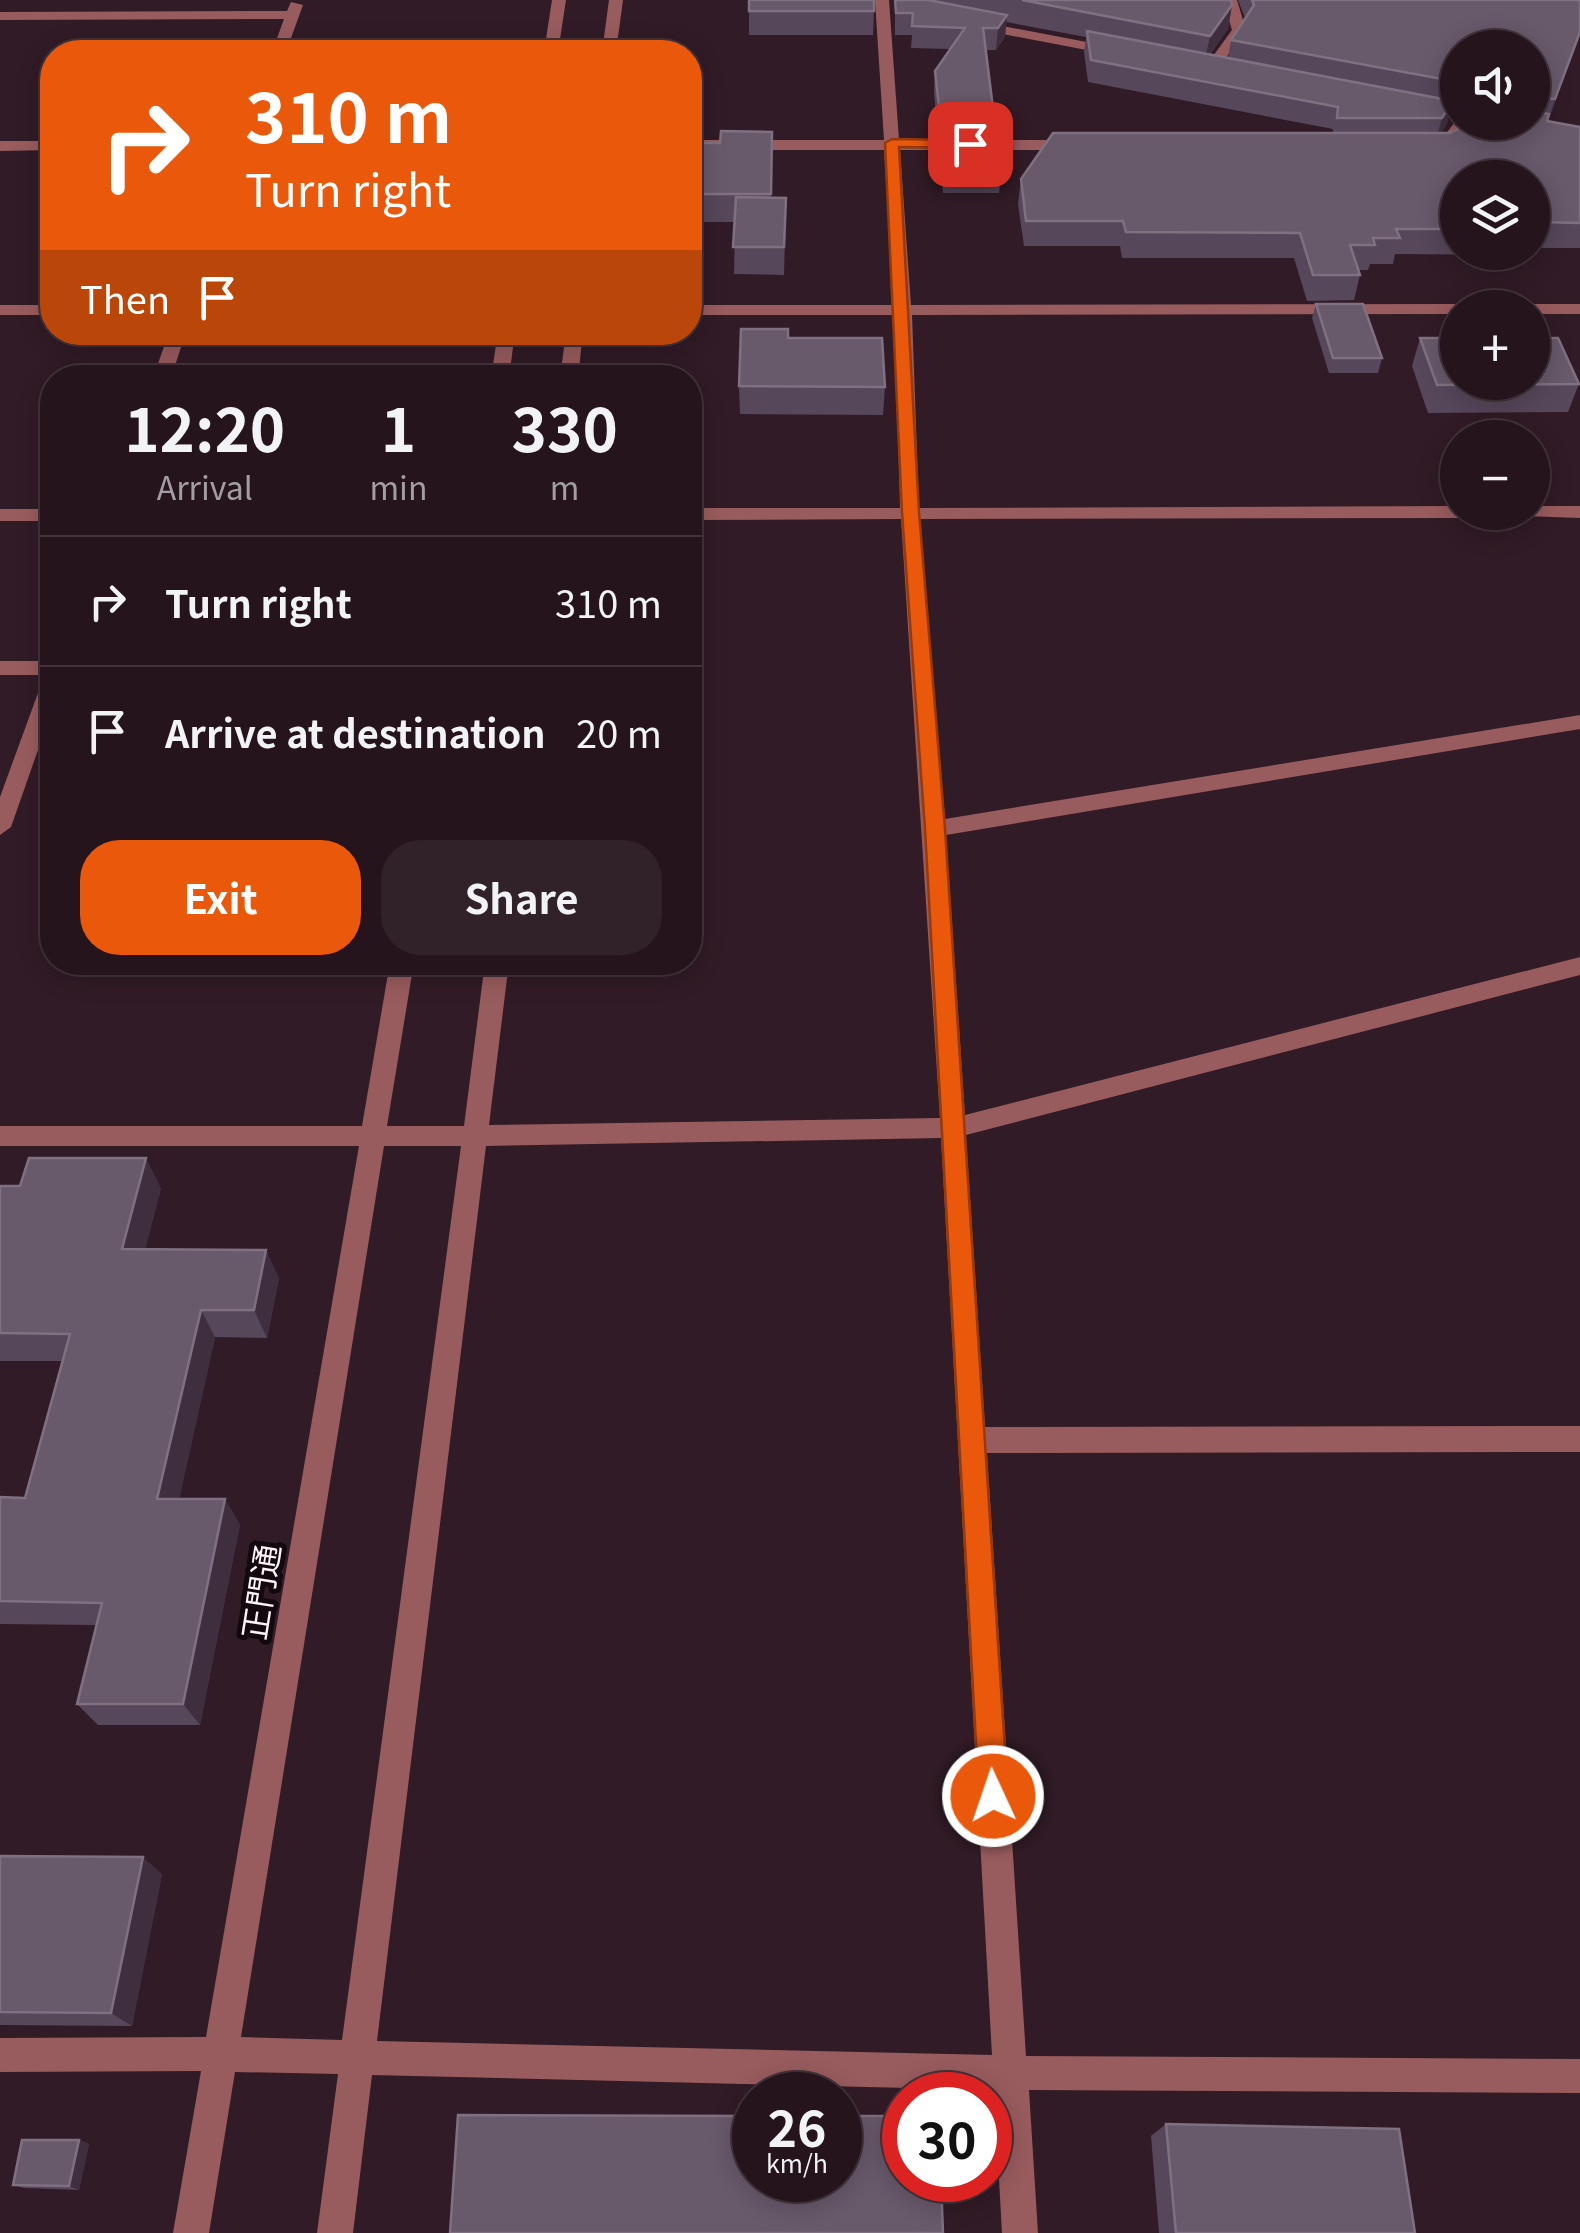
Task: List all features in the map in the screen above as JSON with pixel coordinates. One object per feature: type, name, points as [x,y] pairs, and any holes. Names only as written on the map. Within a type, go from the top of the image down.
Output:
[{"type":"street","points":[[283,40],[298,0]]},
{"type":"street","points":[[552,40],[560,0]]},
{"type":"street","points":[[611,40],[616,0]]},
{"type":"street","points":[[1210,70],[1239,30],[1230,0]]},
{"type":"street","points":[[902,10],[882,3],[903,310],[910,512],[935,829],[1010,2072]]},
{"type":"street","points":[[0,16],[292,16]]},
{"type":"street","points":[[960,21],[1133,55]]},
{"type":"street","points":[[1191,66],[1229,74]]},
{"type":"street","points":[[1404,149],[1443,149],[1448,140]]},
{"type":"street","points":[[702,145],[1089,145]]},
{"type":"street","points":[[0,146],[40,146]]},
{"type":"street","points":[[1550,309],[1580,309]]},
{"type":"street","points":[[0,310],[40,310]]},
{"type":"street","points":[[702,310],[1440,310]]},
{"type":"street","points":[[702,514],[1440,512]]},
{"type":"street","points":[[1550,512],[1580,512]]},
{"type":"street","points":[[0,515],[40,515]]},
{"type":"street","points":[[0,668],[40,668]]},
{"type":"street","points":[[0,827],[40,715]]},
{"type":"street","points":[[935,829],[1580,722]]},
{"type":"street","points":[[0,1136],[475,1136],[952,1128],[1580,966]]},
{"type":"street","name":"正門通","points":[[191,2233],[400,975]]},
{"type":"street","points":[[336,2233],[494,975]]},
{"type":"street","points":[[972,1440],[1580,1439]]},
{"type":"street","points":[[0,2055],[221,2054],[960,2072]]},
{"type":"street","points":[[1012,2073],[1580,2076]]},
{"type":"street","points":[[1012,2105],[1020,2233]]},
{"type":"building","points":[[749,0],[874,0],[874,11],[749,11]]},
{"type":"building","points":[[895,0],[928,0],[1007,15],[998,28],[983,28],[994,116],[940,116],[935,71],[965,28],[912,26],[913,13],[896,13]]},
{"type":"building","points":[[1022,0],[1231,0],[1232,5],[1210,36]]},
{"type":"building","points":[[1252,0],[1580,0],[1580,32],[1555,99],[1550,99],[1550,30],[1440,30],[1440,79],[1231,40],[1254,5]]},
{"type":"building","points":[[1087,31],[1440,99],[1440,118],[1337,118],[1338,107],[1091,60]]},
{"type":"building","points":[[1550,122],[1580,127],[1580,223],[1550,222],[1550,160],[1440,160],[1440,229],[1396,229],[1400,238],[1373,238],[1375,245],[1350,245],[1360,275],[1313,275],[1300,233],[1126,232],[1123,221],[1026,221],[1021,179],[1053,133],[1440,133],[1440,140],[1550,140]]},
{"type":"building","points":[[942,128],[997,128],[1002,166],[945,166]]},
{"type":"building","points":[[721,131],[772,132],[771,194],[702,194],[702,143],[720,143]]},
{"type":"building","points":[[736,197],[786,198],[784,247],[733,247]]},
{"type":"building","points":[[1316,304],[1363,304],[1382,358],[1333,358]]},
{"type":"building","points":[[741,329],[788,329],[788,338],[882,338],[885,387],[739,386]]},
{"type":"building","points":[[1420,338],[1440,338],[1437,385]]},
{"type":"building","points":[[1550,338],[1558,338],[1579,384],[1550,384]]},
{"type":"building","points":[[29,1158],[146,1158],[122,1249],[266,1250],[254,1310],[201,1310],[157,1499],[225,1499],[183,1704],[77,1704],[102,1603],[0,1601],[0,1497],[25,1498],[70,1334],[0,1333],[0,1186],[20,1186]]},
{"type":"building","points":[[0,1856],[143,1857],[111,2013],[0,2012]]},
{"type":"building","points":[[458,2115],[732,2116],[732,2202],[862,2202],[862,2116],[882,2116],[882,2202],[942,2202],[943,2233],[450,2233]]},
{"type":"building","points":[[1166,2124],[1399,2129],[1415,2233],[1176,2233]]},
{"type":"building","points":[[22,2140],[79,2140],[69,2186],[13,2185]]},
{"type":"route","points":[[970,144],[892,143],[910,512],[935,829],[993,1796]]}]
